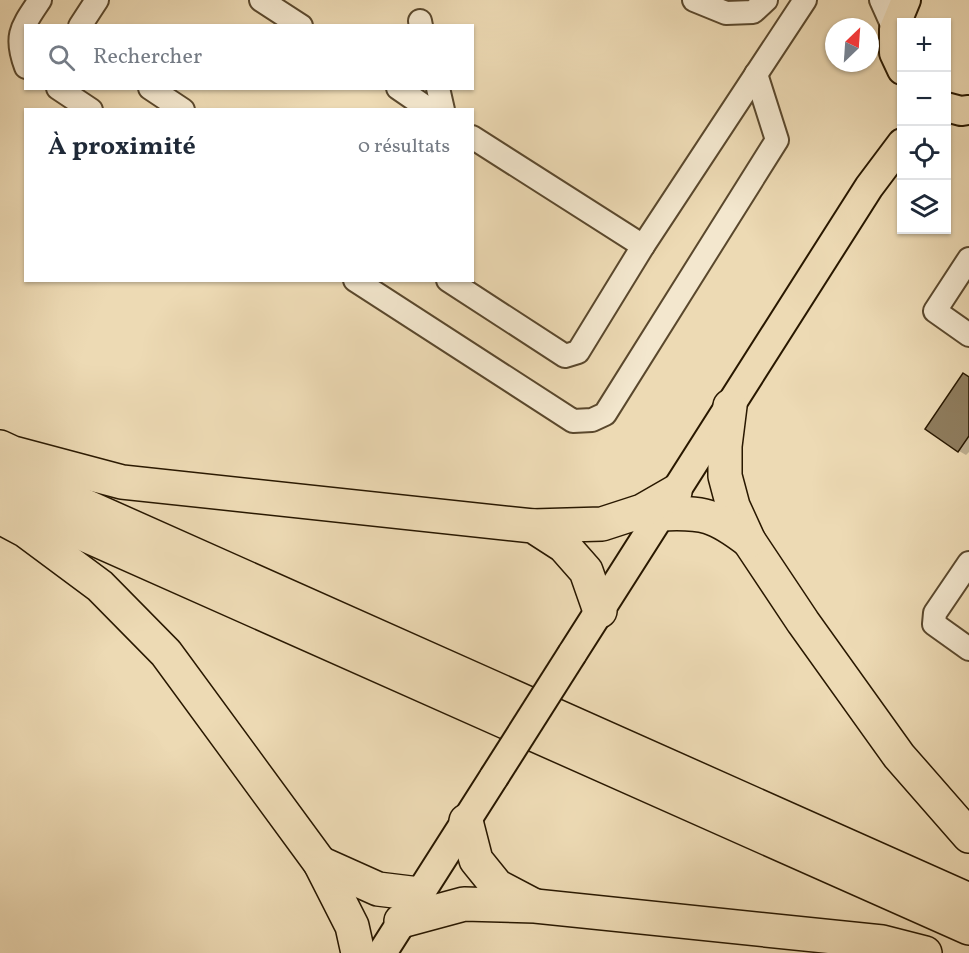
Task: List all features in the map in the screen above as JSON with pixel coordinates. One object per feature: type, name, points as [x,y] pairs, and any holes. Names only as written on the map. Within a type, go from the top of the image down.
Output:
[{"type":"highway","points":[[730,406],[725,446],[725,476],[733,506],[749,541],[803,622],[899,756],[969,836]]},
{"type":"highway","points":[[0,447],[14,453],[122,482],[533,526],[602,524],[668,503],[724,522],[749,541]]},
{"type":"highway","points":[[0,468],[969,900]]},
{"type":"highway","points":[[0,496],[969,928]]},
{"type":"highway","points":[[0,517],[26,531],[100,586],[166,653],[320,863],[352,926],[358,953]]},
{"type":"highway","points":[[533,526],[564,546],[586,571],[600,610]]},
{"type":"highway","points":[[466,821],[476,860],[498,886],[535,906]]},
{"type":"highway","points":[[320,863],[378,890],[419,894]]},
{"type":"highway","points":[[401,921],[464,904],[535,906],[882,942],[925,953]]},
{"type":"main road","points":[[897,59],[894,52],[894,28],[906,0]]},
{"type":"main road","points":[[951,108],[969,110]]},
{"type":"main road","points":[[382,953],[869,187],[897,149]]},
{"type":"street","points":[[24,24],[40,0]]},
{"type":"street","points":[[81,24],[98,0]]},
{"type":"street","points":[[261,0],[299,24]]},
{"type":"street","points":[[282,0],[300,24]]},
{"type":"street","points":[[694,0],[726,14],[753,12],[766,0]]},
{"type":"street","points":[[451,282],[565,356],[578,352],[644,246],[805,0]]},
{"type":"street","points":[[881,0],[894,28]]},
{"type":"street","points":[[24,24],[18,47],[24,63]]},
{"type":"street","points":[[358,282],[573,421],[592,420],[605,414],[777,140],[756,75]]},
{"type":"street","points":[[61,90],[88,108]]},
{"type":"street","points":[[153,90],[180,108]]},
{"type":"street","points":[[401,90],[427,108]]},
{"type":"street","points":[[438,90],[443,108]]},
{"type":"street","points":[[474,138],[644,246]]},
{"type":"street","points":[[969,259],[935,311],[969,335]]},
{"type":"street","points":[[969,563],[935,613],[934,624],[969,649]]},
{"type":"building","points":[[963,373],[969,377],[969,436],[958,452],[925,429]]}]
